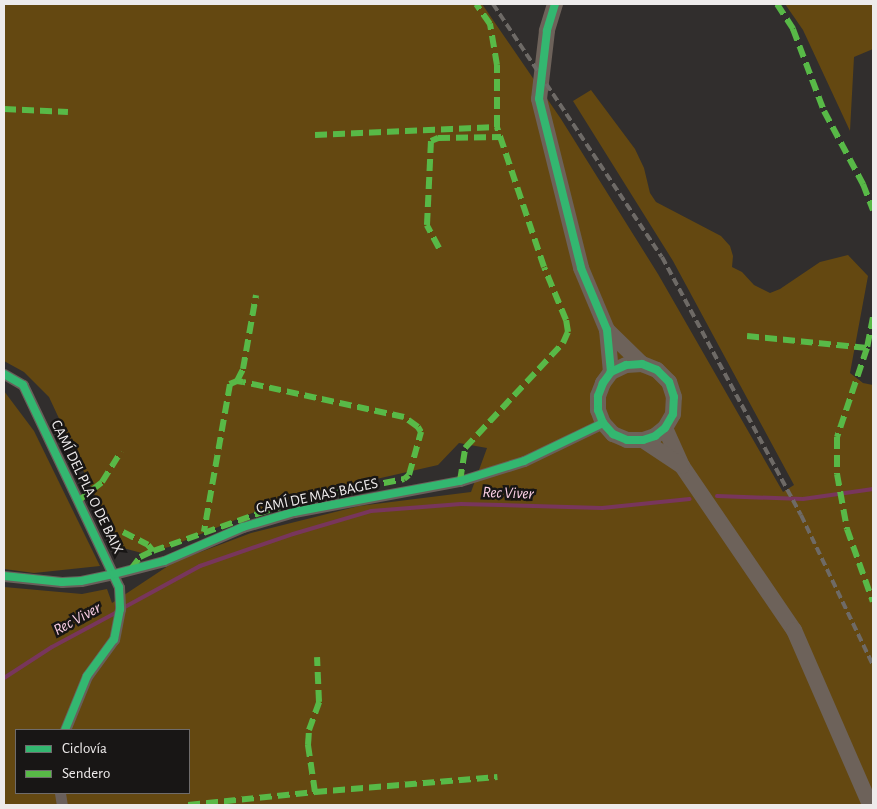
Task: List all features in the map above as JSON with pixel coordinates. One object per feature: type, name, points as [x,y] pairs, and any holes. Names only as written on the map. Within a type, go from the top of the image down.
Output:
[{"type":"street","points":[[555,4],[547,31],[539,99],[581,268],[607,330],[611,372]]},
{"type":"street","points":[[607,330],[642,364],[657,370],[669,382],[674,397],[673,414],[665,428],[655,436],[643,440],[627,440],[613,434],[603,423],[598,410],[598,396],[602,383],[611,372],[626,365],[642,364]]},
{"type":"street","name":"CAMÍ DEL PLA O DE BAIX","points":[[4,374],[22,385],[119,587],[120,609],[114,639],[86,676],[65,729]]},
{"type":"street","name":"CAMÍ DE MAS BAGES","points":[[4,576],[62,582],[81,581],[114,574],[164,560],[244,527],[294,512],[460,481],[524,461],[603,423]]},
{"type":"street","points":[[665,428],[682,466],[794,630],[870,805]]},
{"type":"street","points":[[643,440],[682,466]]},
{"type":"shaded area","points":[[4,4],[482,4],[561,119],[658,274],[783,492],[794,485],[673,261],[573,101],[591,90],[635,149],[644,168],[650,193],[656,202],[721,236],[730,246],[733,256],[732,267],[742,272],[754,285],[770,293],[780,289],[820,262],[848,255],[868,276],[850,373],[863,383],[873,385],[873,805],[4,805],[4,587],[82,594],[107,589],[112,603],[174,562],[251,533],[359,506],[471,492],[487,448],[459,443],[438,465],[284,500],[169,547],[142,553],[119,547],[49,397],[24,372],[4,361]]},
{"type":"shaded area","points":[[785,4],[873,4],[873,49],[854,57],[850,131],[803,30]]},
{"type":"shaded area","points":[[4,391],[34,431],[100,566],[34,573],[4,569]]},
{"type":"waterway","name":"Rec Viver","points":[[717,496],[803,499],[873,489]]},
{"type":"waterway","name":"Rec Viver","points":[[123,608],[200,566],[293,534],[371,511],[461,504],[602,508],[690,499]]},
{"type":"waterway","name":"Rec Viver","points":[[4,678],[52,647],[117,612]]},
{"type":"railway","points":[[493,4],[662,257],[801,515],[873,665]]},
{"type":"marked path","points":[[460,481],[465,448],[563,343],[568,332],[566,320],[544,267],[497,127],[497,65],[490,24],[476,4]]},
{"type":"marked path","points":[[777,4],[793,29],[824,111],[863,184],[873,210]]},
{"type":"marked path","points":[[4,109],[68,112]]},
{"type":"marked path","points":[[315,135],[497,127]]},
{"type":"marked path","points":[[439,248],[427,225],[431,141],[438,138],[501,137]]},
{"type":"marked path","points":[[237,381],[243,369],[256,295]]},
{"type":"marked path","points":[[873,317],[867,348],[837,437],[837,474],[847,529],[873,602]]},
{"type":"marked path","points":[[747,336],[867,348]]},
{"type":"marked path","points":[[131,569],[140,557],[153,551],[260,513],[313,497],[404,479],[409,475],[421,432],[418,427],[404,417],[243,382],[237,381],[230,384],[204,532]]},
{"type":"marked path","points":[[78,501],[102,482],[121,452]]},
{"type":"marked path","points":[[123,532],[148,545],[153,551]]},
{"type":"marked path","points":[[315,792],[308,745],[309,730],[319,702],[317,657]]},
{"type":"marked path","points":[[188,805],[497,777]]},
{"type":"cycle path","points":[[555,4],[547,31],[539,99],[581,268],[607,330],[611,372],[603,383],[598,396],[598,410],[603,423],[613,434],[627,440],[643,440],[655,436],[665,428],[673,414],[674,397],[669,382],[657,370],[642,364],[626,365],[611,372]]},
{"type":"cycle path","points":[[4,374],[23,385],[119,587],[120,609],[114,639],[87,676],[65,729]]},
{"type":"cycle path","points":[[4,576],[62,582],[81,581],[114,574],[164,561],[243,527],[294,512],[460,481],[524,461],[603,423]]}]
